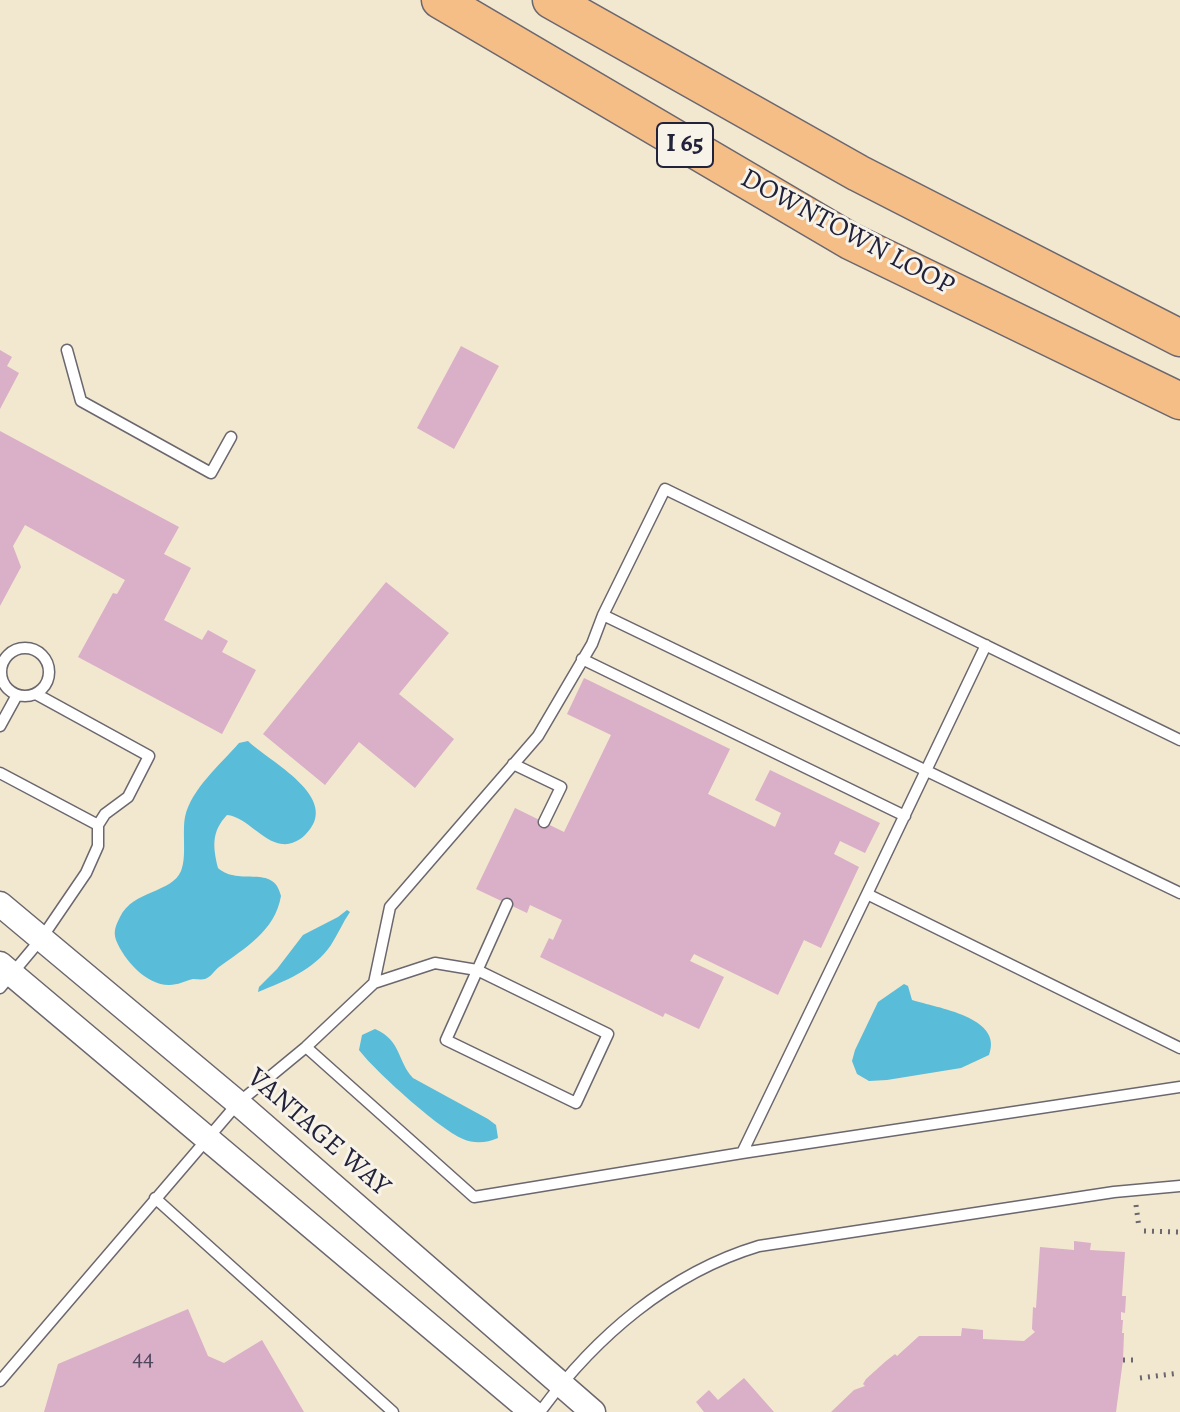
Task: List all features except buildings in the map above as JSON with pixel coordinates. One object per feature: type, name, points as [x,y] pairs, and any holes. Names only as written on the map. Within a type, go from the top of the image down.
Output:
[{"type":"highway","name":"DOWNTOWN LOOP","points":[[440,0],[850,241],[1180,401]]},
{"type":"highway","name":"DOWNTOWN LOOP","points":[[551,0],[858,173],[1180,338]]},
{"type":"street","name":"VANTAGE WAY","points":[[0,904],[238,1103],[593,1412]]},
{"type":"street","points":[[4,976],[206,1137],[532,1412]]},
{"type":"lane","points":[[67,350],[81,401],[211,473],[231,437]]},
{"type":"lane","points":[[374,983],[390,907],[538,736],[592,644],[603,615],[665,489],[1180,740]]},
{"type":"lane","points":[[603,615],[1180,893]]},
{"type":"lane","points":[[742,1153],[986,645]]},
{"type":"lane","points":[[4,976],[41,939],[92,863],[98,846],[98,825],[105,814],[128,797],[149,756],[36,694],[17,695],[4,685],[1,667],[7,655],[23,648],[41,654],[49,668],[48,681],[36,694]]},
{"type":"lane","points":[[582,659],[905,816]]},
{"type":"lane","points":[[0,726],[17,695]]},
{"type":"lane","points":[[513,764],[561,787],[544,822]]},
{"type":"lane","points":[[0,773],[98,825]]},
{"type":"lane","points":[[867,894],[1180,1048]]},
{"type":"lane","points":[[0,1381],[206,1137],[238,1103],[306,1047],[374,983],[435,963],[477,970],[608,1034],[576,1103],[446,1040],[477,970],[507,904]]},
{"type":"lane","points":[[306,1047],[474,1197],[1180,1087]]},
{"type":"lane","points":[[540,1412],[562,1383],[648,1300],[670,1285],[729,1255],[759,1246],[1114,1192],[1180,1186]]},
{"type":"lane","points":[[155,1198],[393,1412]]},
{"type":"path","points":[[1144,1231],[1180,1232]]},
{"type":"path","points":[[1123,1360],[1137,1360]]},
{"type":"path","points":[[1140,1378],[1179,1373]]},
{"type":"water","points":[[248,741],[299,782],[315,808],[315,821],[300,839],[282,844],[227,815],[218,828],[215,840],[218,868],[236,876],[271,880],[281,896],[278,908],[258,938],[207,978],[169,985],[152,981],[130,963],[120,948],[115,934],[117,923],[126,908],[176,878],[184,859],[185,817],[193,797],[239,743]]},
{"type":"water","points":[[347,910],[350,912],[324,954],[298,974],[258,992],[303,935]]},
{"type":"water","points":[[904,984],[908,986],[912,1000],[966,1016],[978,1023],[991,1042],[989,1055],[961,1068],[887,1080],[869,1081],[857,1074],[852,1061],[855,1050],[878,1002]]},
{"type":"water","points":[[375,1029],[395,1045],[413,1078],[488,1119],[496,1125],[498,1138],[480,1142],[463,1139],[408,1098],[359,1050],[362,1035]]}]
